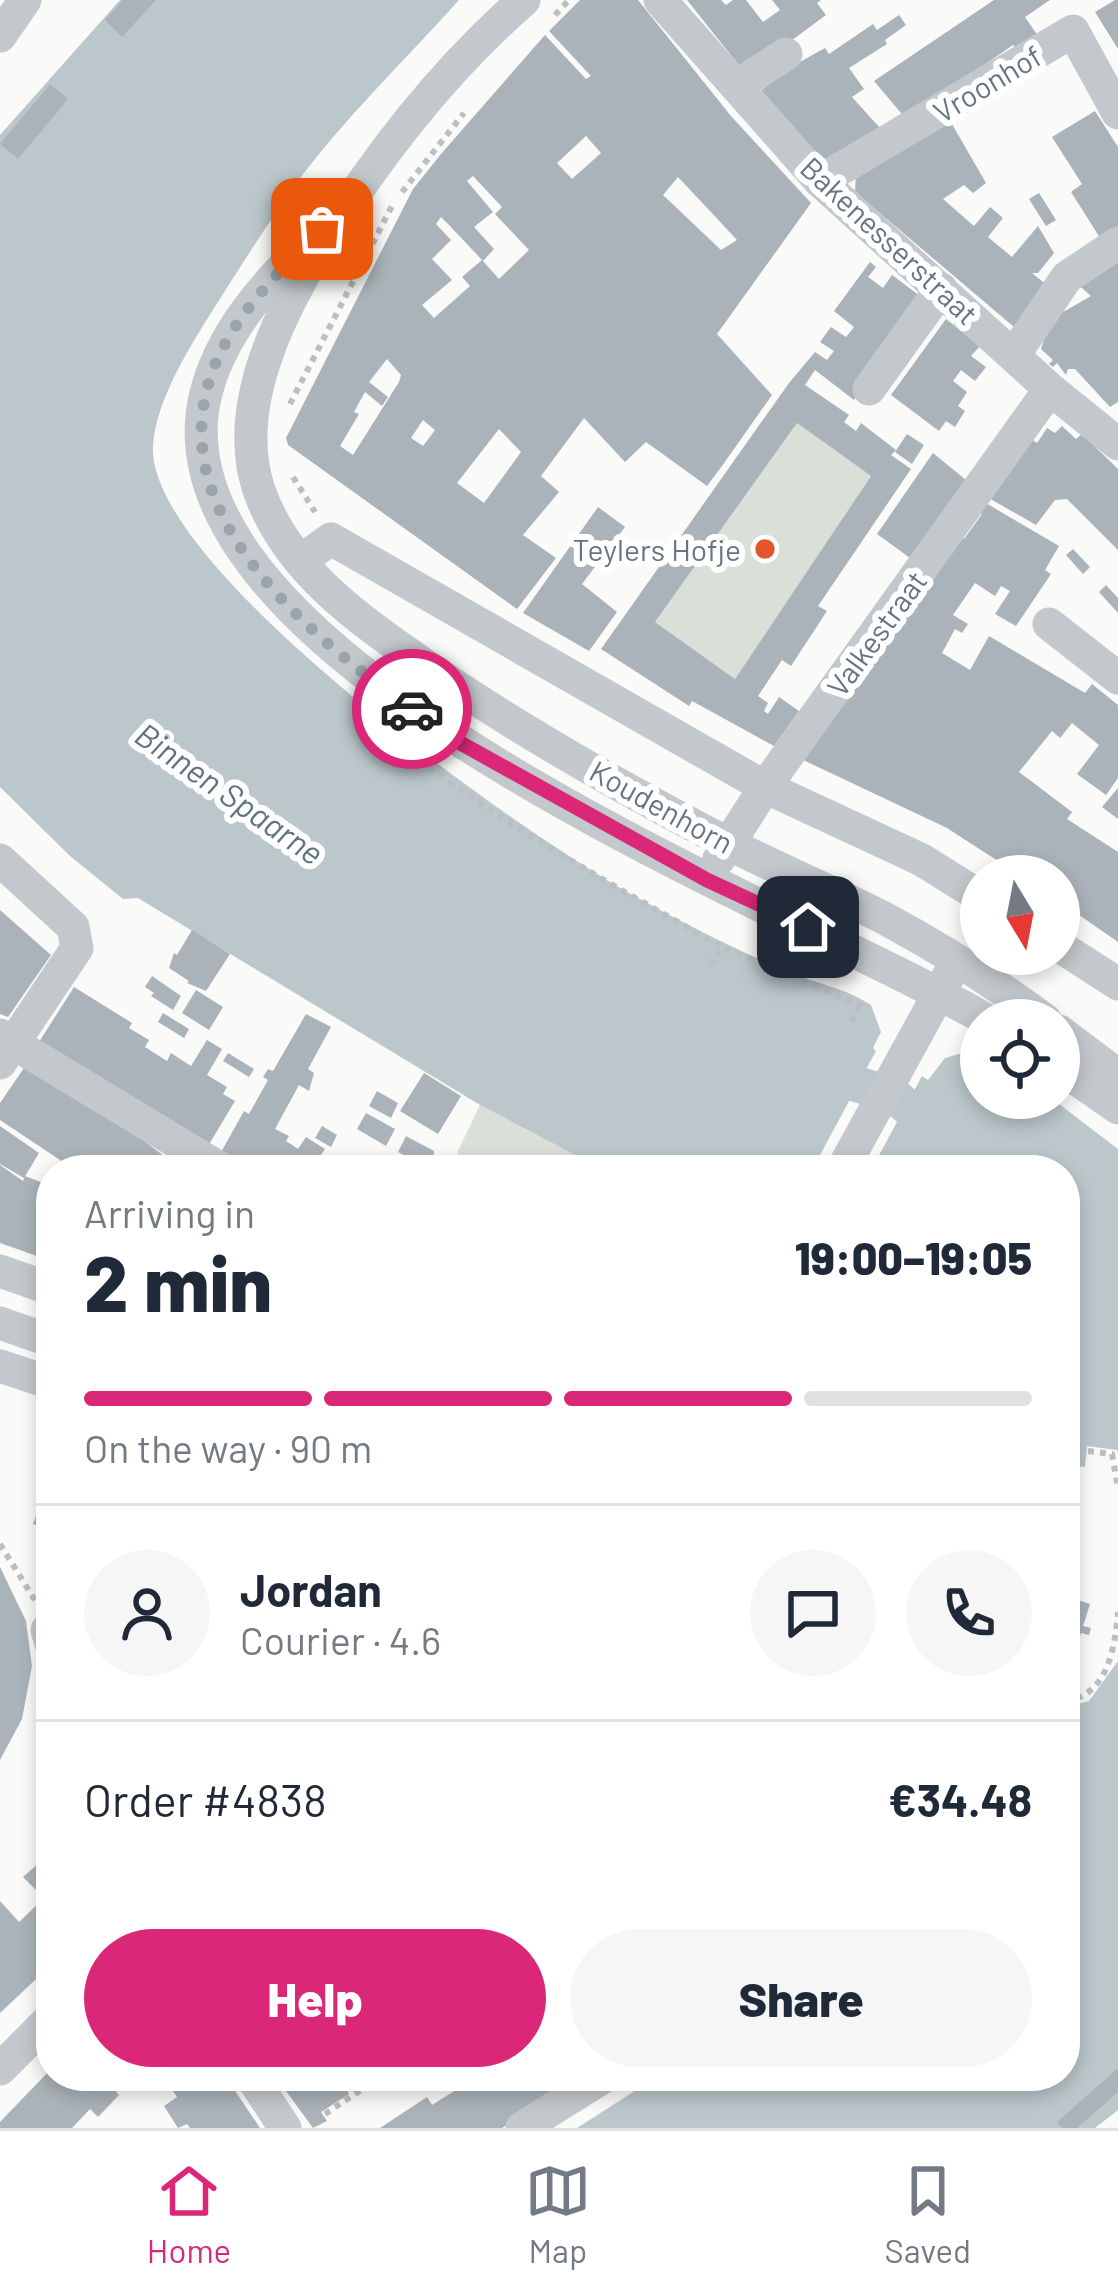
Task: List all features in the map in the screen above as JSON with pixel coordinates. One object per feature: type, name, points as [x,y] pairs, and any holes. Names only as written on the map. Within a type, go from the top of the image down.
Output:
[{"type":"street","points":[[0,36],[25,0]]},
{"type":"street","name":"Bakenesserstraat","points":[[660,0],[820,181],[1050,389],[1113,431]]},
{"type":"street","points":[[346,205],[414,112],[493,28],[539,8]]},
{"type":"street","name":"Vroonhof","points":[[820,181],[1073,31],[1118,112]]},
{"type":"street","points":[[736,86],[786,54]]},
{"type":"street","name":"Koudenhorn","points":[[346,205],[260,293],[221,353],[206,394],[202,427],[210,483],[226,523],[273,592],[364,675],[455,740],[707,880],[998,999]]},
{"type":"street","name":"Koudenhorn","points":[[346,205],[298,283],[275,332],[253,420],[258,486],[274,526],[300,561],[322,587],[510,723],[728,843],[886,920],[968,999]]},
{"type":"street","points":[[1014,355],[1066,277],[1118,243]]},
{"type":"street","points":[[869,389],[941,289]]},
{"type":"street","name":"Valkestraat","points":[[707,880],[766,787],[1050,389]]},
{"type":"street","points":[[300,561],[332,539],[766,787],[922,860],[960,884]]},
{"type":"street","points":[[1048,624],[1118,678]]},
{"type":"street","points":[[0,860],[73,927],[77,937],[77,948],[4,1047],[197,1155]]},
{"type":"street","points":[[1080,960],[1118,984]]},
{"type":"street","points":[[850,1155],[948,977]]},
{"type":"street","points":[[1080,1047],[1118,1075]]},
{"type":"street","points":[[1080,1082],[1118,1108]]},
{"type":"street","points":[[0,1271],[36,1284]]},
{"type":"street","points":[[0,1323],[36,1336]]},
{"type":"street","points":[[0,1366],[36,1378]]},
{"type":"street","points":[[0,2069],[36,2033]]},
{"type":"street","points":[[261,2091],[285,2128]]},
{"type":"street","points":[[522,2128],[581,2091]]},
{"type":"path","points":[[539,8],[569,0]]},
{"type":"path","points":[[288,409],[394,202],[467,109]]},
{"type":"path","points":[[284,462],[332,539]]},
{"type":"path","points":[[377,726],[436,775],[518,831],[722,947],[860,1005],[862,1001],[850,1025]]},
{"type":"path","points":[[711,965],[722,947]]},
{"type":"path","points":[[1088,1451],[1112,1454],[1118,1489]]},
{"type":"path","points":[[0,1544],[21,1572],[36,1607]]},
{"type":"path","points":[[1080,1697],[1113,1660],[1118,1612]]},
{"type":"path","points":[[326,2114],[360,2091]]},
{"type":"shaded area","name":"Teylers Hofje","points":[[797,423],[871,476],[735,679],[655,622]]},
{"type":"shaded area","points":[[480,1105],[575,1155],[459,1155]]},
{"type":"water","points":[[120,0],[459,0],[296,184],[196,337],[168,390],[156,427],[153,445],[167,498],[210,560],[275,628],[353,697],[518,822],[676,918],[768,963],[871,1005],[881,1032],[873,1048],[876,1051],[820,1155],[575,1155],[480,1105],[138,898],[123,899],[70,856],[0,787],[0,135]]},
{"type":"water","points":[[960,1054],[960,1119],[1079,1119],[1118,1149],[1118,1453],[1087,1446],[1085,1467],[1080,1467],[1080,1155],[879,1155],[922,1076],[928,1080],[945,1058]]},
{"type":"water","points":[[1118,1661],[1118,2110],[1095,2128],[577,2128],[635,2091],[1080,2091],[1080,1703],[1089,1701]]},
{"type":"building","points":[[123,0],[156,0],[122,37],[105,20]]},
{"type":"building","points":[[580,0],[638,0],[731,116],[811,203],[717,334],[772,395],[722,466],[707,486],[646,442],[625,462],[584,418],[541,476],[559,492],[523,535],[556,558],[517,609],[288,445],[286,438],[413,189],[441,154],[545,35],[586,79],[591,76],[549,31]],"holes":[[[586,136],[601,153],[572,179],[557,163]],[[473,176],[502,207],[495,214],[529,250],[499,279],[482,260],[462,277],[470,286],[434,318],[422,305],[452,280],[432,259],[451,240],[436,224],[441,217],[483,261],[494,249],[474,227],[493,212],[467,181]],[[678,177],[737,240],[721,250],[663,195]],[[387,359],[401,375],[399,382],[353,455],[340,446],[359,414],[354,412],[365,392],[382,406],[388,397],[369,382]],[[423,420],[435,430],[423,446],[411,438]],[[499,429],[521,452],[484,503],[457,483]]]},
{"type":"building","points":[[687,0],[721,0],[726,5],[746,0],[763,22],[780,10],[772,0],[821,0],[817,3],[826,15],[746,74]]},
{"type":"building","points":[[994,0],[1050,0],[1025,17],[1038,36],[1017,50],[1013,45],[906,119],[874,81]]},
{"type":"building","points":[[1118,0],[1118,49],[1095,12]]},
{"type":"building","points":[[899,15],[906,25],[885,40],[887,44],[849,68],[864,89],[852,97],[889,138],[831,173],[760,91],[825,48],[829,54],[873,24],[877,30]]},
{"type":"building","points":[[50,84],[68,99],[18,159],[0,144]]},
{"type":"building","points":[[1095,111],[1118,147],[1118,231],[1102,241],[1071,192],[1082,184],[1052,137]]},
{"type":"building","points":[[949,119],[986,183],[973,193],[964,185],[943,199],[974,226],[990,207],[996,212],[1003,218],[988,237],[1012,257],[1038,226],[1054,253],[1038,273],[1032,273],[1048,286],[1014,327],[855,192],[856,171]]},
{"type":"building","points":[[1039,193],[1056,220],[1046,226],[1029,199]]},
{"type":"building","points":[[1118,251],[1118,402],[1110,407],[1075,369],[1068,369],[1066,375],[1057,363],[1049,364],[1053,360],[1041,349],[1051,319],[1091,296],[1075,282]]},
{"type":"building","points":[[870,262],[876,267],[868,277],[883,288],[892,275],[920,296],[854,400],[815,370],[805,385],[849,415],[844,422],[856,431],[861,423],[896,450],[891,455],[911,469],[818,606],[827,611],[791,666],[782,660],[758,696],[768,703],[764,711],[768,714],[779,697],[799,711],[774,746],[692,701],[689,706],[601,649],[789,383],[815,352],[827,360],[834,351],[820,342],[831,327],[846,337],[854,327],[834,311]],"holes":[[[797,423],[871,476],[735,679],[655,622]]]},
{"type":"building","points":[[946,319],[980,346],[971,356],[986,367],[975,381],[961,370],[953,381],[967,392],[958,406],[965,411],[955,427],[946,421],[939,431],[891,395]]},
{"type":"building","points":[[1062,426],[1076,439],[1082,434],[1118,469],[1118,550],[1067,499],[1055,500],[1036,525],[987,497],[1030,438],[1037,443],[1047,428],[1055,433]]},
{"type":"building","points":[[907,434],[924,445],[912,464],[895,452]]},
{"type":"building","points":[[933,453],[966,480],[910,558],[877,534]]},
{"type":"building","points":[[984,502],[1059,546],[1045,570],[1051,574],[1016,626],[995,614],[1010,591],[1001,586],[995,596],[975,583],[953,615],[968,624],[962,633],[955,629],[942,653],[970,670],[989,636],[1085,693],[1092,684],[1118,705],[1118,778],[1106,795],[1077,774],[1099,745],[1072,723],[1060,738],[1052,731],[1019,772],[1072,812],[1067,819],[1118,852],[1118,942],[1080,916],[1080,855],[989,855],[947,828],[799,758],[960,536],[964,539],[982,514],[977,511]]},
{"type":"building","points":[[598,507],[625,527],[582,584],[617,612],[589,651],[523,613]]},
{"type":"building","points":[[1073,549],[1090,567],[1083,574],[1066,555]]},
{"type":"building","points":[[1106,585],[1118,598],[1118,613],[1099,592]]},
{"type":"building","points":[[1118,788],[1118,819],[1102,807]]},
{"type":"building","points":[[0,910],[51,955],[8,1017],[0,1014]]},
{"type":"building","points":[[192,930],[230,954],[206,991],[169,968]]},
{"type":"building","points":[[152,976],[181,996],[173,1010],[145,987]]},
{"type":"building","points":[[74,987],[132,1023],[129,1028],[149,1040],[145,1047],[167,1061],[171,1053],[191,1066],[207,1040],[222,1049],[207,1075],[227,1087],[223,1094],[235,1101],[208,1146],[39,1042]]},
{"type":"building","points":[[196,990],[223,1007],[209,1030],[182,1013]]},
{"type":"building","points":[[163,1013],[189,1029],[184,1038],[158,1022]]},
{"type":"building","points":[[306,1014],[331,1027],[308,1069],[314,1073],[309,1091],[299,1085],[275,1129],[289,1136],[286,1141],[298,1149],[306,1137],[325,1149],[321,1155],[222,1155],[244,1111],[249,1114],[268,1080],[263,1077],[268,1069],[273,1071]]},
{"type":"building","points":[[228,1053],[254,1069],[249,1077],[223,1061]]},
{"type":"building","points":[[26,1065],[163,1155],[52,1155],[0,1120],[0,1103]]},
{"type":"building","points":[[424,1073],[461,1096],[438,1134],[400,1111]]},
{"type":"building","points":[[377,1091],[398,1103],[391,1118],[369,1106]]},
{"type":"building","points":[[366,1113],[395,1129],[386,1146],[357,1129]]},
{"type":"building","points":[[0,1126],[39,1153],[24,1178],[0,1164]]},
{"type":"building","points":[[322,1126],[337,1135],[331,1147],[315,1138]]},
{"type":"building","points":[[406,1136],[434,1151],[434,1155],[398,1152]]},
{"type":"building","points":[[0,1165],[23,1181],[25,1176],[36,1180],[36,1256],[0,1243]]},
{"type":"building","points":[[0,1567],[26,1621],[32,1666],[22,1719],[0,1760]]},
{"type":"building","points":[[1080,1601],[1090,1604],[1083,1626],[1091,1628],[1089,1635],[1081,1633]]},
{"type":"building","points":[[36,1866],[36,1890],[23,1877]]},
{"type":"building","points":[[0,1901],[19,1922],[36,1906],[36,1979],[0,2013]]},
{"type":"building","points":[[1118,2068],[1118,2092],[1077,2128],[1062,2128],[1057,2122]]},
{"type":"building","points":[[36,2085],[36,2091],[116,2091],[119,2095],[98,2117],[90,2109],[72,2128],[0,2128],[0,2122]]},
{"type":"building","points":[[173,2091],[235,2091],[260,2128],[190,2128],[187,2124],[178,2128],[164,2106],[177,2097]]},
{"type":"building","points":[[286,2091],[347,2091],[321,2112],[327,2121],[313,2128]]},
{"type":"building","points":[[454,2091],[558,2091],[502,2128],[380,2128],[427,2097],[432,2105]]},
{"type":"waterway","name":"Binnen Spaarne","points":[[815,1071],[895,1096],[960,1155]]},
{"type":"way so far","points":[[322,229],[273,277],[221,353],[206,394],[202,427],[210,483],[226,523],[273,592],[364,675],[412,709]]},
{"type":"place","name":"Teylers Hofje","points":[[765,549]]},
{"type":"route","points":[[412,709],[455,740],[707,880],[808,927]]}]
